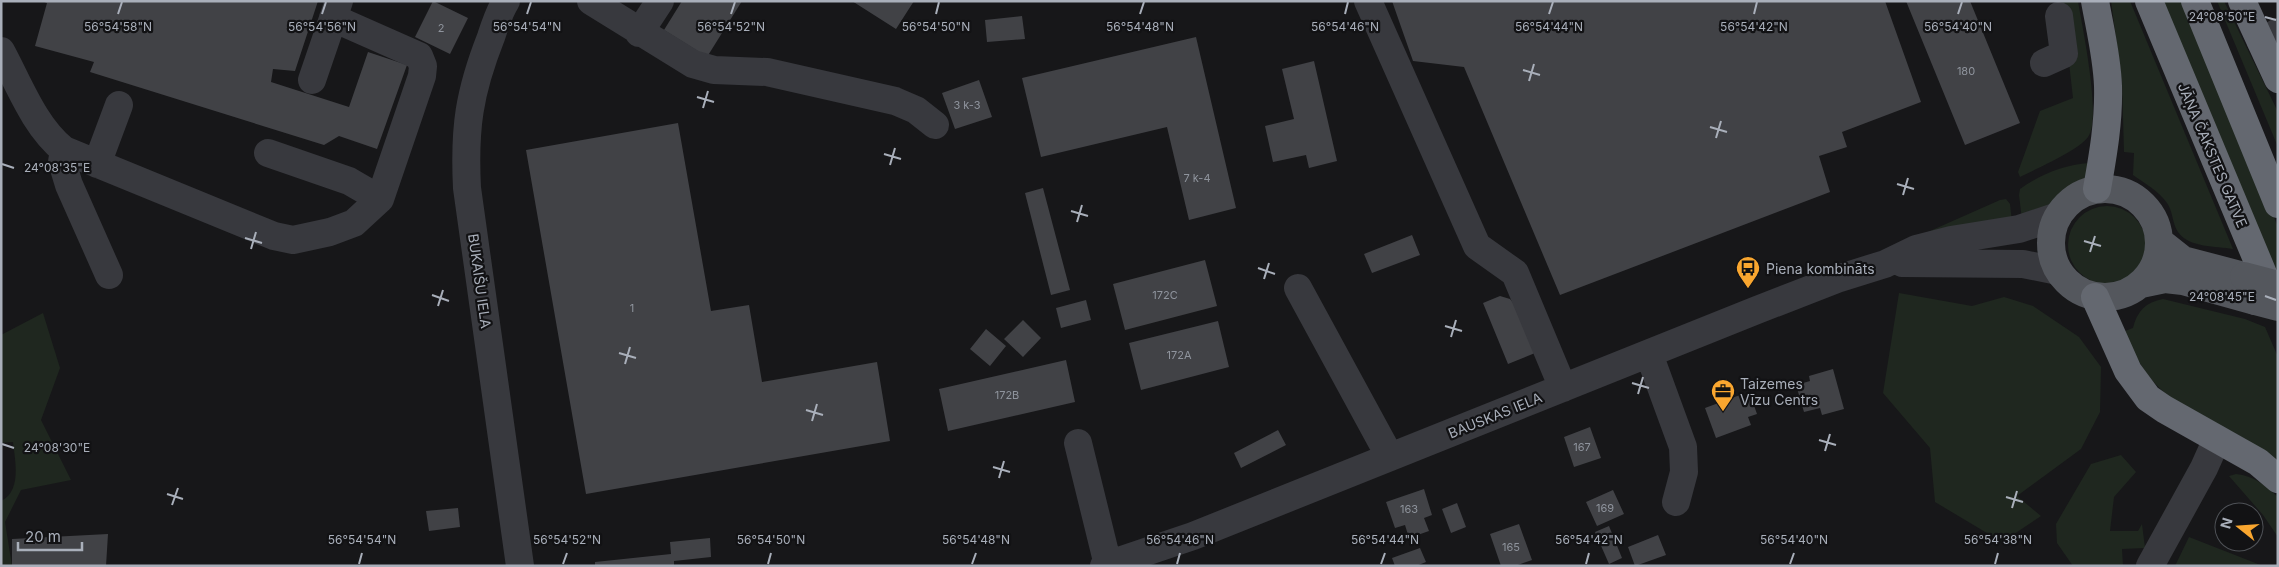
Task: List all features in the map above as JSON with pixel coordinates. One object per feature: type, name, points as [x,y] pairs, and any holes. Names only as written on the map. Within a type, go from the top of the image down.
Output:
[{"type":"highway","points":[[2095,1],[2108,86],[2107,123],[2097,189]]},
{"type":"highway","name":"JĀŅA ČAKSTES GATVE","points":[[2149,1],[2270,306]]},
{"type":"highway","points":[[2195,1],[2278,204]]},
{"type":"highway","points":[[2242,1],[2270,37],[2278,79]]},
{"type":"highway","points":[[2095,297],[2128,371],[2148,398],[2258,462],[2278,479]]},
{"type":"main road","points":[[2097,189],[2123,192],[2134,197],[2152,216],[2159,241],[2158,257],[2151,272],[2141,284],[2127,293],[2112,298],[2095,297],[2081,292],[2068,283],[2058,271],[2052,258],[2052,229],[2058,216],[2068,203],[2082,194],[2097,189]]},
{"type":"main road","points":[[2159,241],[2183,260],[2278,285]]},
{"type":"main road","points":[[2141,284],[2165,279],[2183,281],[2270,306]]},
{"type":"street","points":[[591,1],[639,33],[693,64],[714,70],[767,72],[895,101],[916,110],[935,125]]},
{"type":"street","points":[[639,33],[660,1]]},
{"type":"street","points":[[1368,1],[1477,246],[1514,273],[1563,388]]},
{"type":"street","name":"BUKAIŠU IELA","points":[[500,3],[468,110],[465,147],[467,188],[520,566]]},
{"type":"street","points":[[1,52],[37,118],[55,142],[64,150],[274,236],[293,240],[330,232],[354,223],[380,199],[422,76],[423,66],[419,56],[336,9],[312,80]]},
{"type":"street","points":[[2044,63],[2064,54],[2059,16]]},
{"type":"street","points":[[97,164],[119,105]]},
{"type":"street","points":[[64,150],[62,162],[69,184],[109,275]]},
{"type":"street","points":[[268,153],[348,181],[380,199]]},
{"type":"street","points":[[1885,264],[1916,249],[1951,240],[2019,229],[2058,216]]},
{"type":"street","points":[[1885,264],[2023,264],[2058,271]]},
{"type":"street","name":"BAUSKAS IELA","points":[[1106,565],[1193,536],[1837,279],[1885,264]]},
{"type":"street","points":[[1298,288],[1390,457]]},
{"type":"street","points":[[1648,354],[1683,447],[1684,472],[1676,502]]},
{"type":"street","points":[[2150,566],[2204,468],[2217,439]]},
{"type":"street","points":[[1078,442],[1106,565]]},
{"type":"shaded area","points":[[2062,1],[2078,1],[2090,72],[2093,112],[2092,127],[2088,137],[2076,148],[2020,177],[2018,172],[2040,111],[2073,98]]},
{"type":"shaded area","points":[[2111,1],[2130,1],[2233,249],[2196,244],[2183,237],[2176,228],[2169,206],[2164,199],[2133,175],[2134,153],[2124,152],[2122,82]]},
{"type":"shaded area","points":[[2162,1],[2184,1],[2278,227],[2278,281]]},
{"type":"shaded area","points":[[2217,1],[2224,1],[2278,112],[2278,147]]},
{"type":"shaded area","points":[[2089,163],[2092,175],[2067,192],[2049,209],[2022,220],[2020,189],[2053,171]]},
{"type":"shaded area","points":[[2006,199],[2010,204],[2012,222],[1903,243],[2000,200]]},
{"type":"shaded area","points":[[2107,206],[2122,209],[2135,217],[2143,230],[2146,245],[2143,260],[2135,273],[2122,281],[2107,284],[2092,281],[2079,273],[2071,260],[2068,245],[2071,230],[2079,217],[2092,209]]},
{"type":"shaded area","points":[[1899,293],[1972,306],[2004,297],[2033,306],[2079,337],[2101,367],[2100,412],[2081,449],[2017,496],[2041,516],[2002,542],[1935,502],[1930,448],[1883,393]]},
{"type":"shaded area","points":[[2163,299],[2245,319],[2265,327],[2278,357],[2278,464],[2247,440],[2174,400],[2147,374],[2125,331],[2133,328],[2143,308],[2152,302]]},
{"type":"shaded area","points":[[43,313],[60,368],[41,420],[71,480],[21,490],[5,522],[12,566],[1,566],[1,501],[8,496],[15,483],[16,466],[13,442],[1,443],[1,335]]},
{"type":"shaded area","points":[[2121,455],[2136,472],[2114,497],[2110,531],[2138,531],[2142,524],[2145,548],[2122,549],[2123,566],[2073,566],[2057,543],[2056,524],[2091,464]]},
{"type":"shaded area","points":[[2236,474],[2248,477],[2259,482],[2278,497],[2278,537],[2264,516],[2264,502],[2252,502],[2229,476]]},
{"type":"shaded area","points":[[2189,537],[2214,547],[2214,552],[2227,552],[2263,566],[2175,566]]},
{"type":"building","points":[[42,1],[318,1],[295,71],[273,69],[271,82],[349,107],[368,52],[407,65],[377,149],[339,136],[324,145],[90,72],[94,62],[35,46],[47,3]]},
{"type":"building","points":[[433,1],[468,18],[450,54],[415,37]]},
{"type":"building","points":[[682,1],[742,1],[707,57],[664,30]]},
{"type":"building","points":[[852,1],[914,1],[896,29]]},
{"type":"building","points":[[1392,1],[1885,1],[1921,102],[1842,132],[1847,147],[1819,156],[1830,192],[1560,295],[1464,67],[1413,61]]},
{"type":"building","points":[[1906,1],[1970,1],[2020,123],[1965,145]]},
{"type":"building","points":[[1022,16],[1025,39],[987,42],[985,20]]},
{"type":"building","points":[[1196,37],[1236,208],[1189,220],[1167,127],[1041,157],[1022,78]]},
{"type":"building","points":[[1314,61],[1337,161],[1309,168],[1306,155],[1273,162],[1265,126],[1294,119],[1282,69]]},
{"type":"building","points":[[979,80],[992,117],[955,129],[942,93]]},
{"type":"building","points":[[678,123],[711,311],[749,305],[762,382],[877,362],[890,441],[586,494],[526,150]]},
{"type":"building","points":[[1043,188],[1070,290],[1051,295],[1025,193]]},
{"type":"building","points":[[1412,235],[1420,255],[1372,273],[1364,254]]},
{"type":"building","points":[[1205,260],[1217,306],[1125,330],[1113,284]]},
{"type":"building","points":[[1500,296],[1510,299],[1515,305],[1535,353],[1508,364],[1483,303]]},
{"type":"building","points":[[1086,300],[1091,320],[1061,328],[1056,308]]},
{"type":"building","points":[[1023,320],[1041,338],[1023,357],[1004,339]]},
{"type":"building","points":[[1218,321],[1229,367],[1141,390],[1129,343]]},
{"type":"building","points":[[986,329],[1006,346],[990,366],[970,349]]},
{"type":"building","points":[[1066,360],[1075,402],[948,431],[939,389]]},
{"type":"building","points":[[1833,369],[1844,409],[1822,415],[1820,408],[1804,412],[1796,385],[1810,381],[1809,376]]},
{"type":"building","points":[[1740,395],[1742,400],[1751,397],[1757,414],[1748,417],[1751,425],[1716,438],[1705,408]]},
{"type":"building","points":[[1590,427],[1601,458],[1574,467],[1564,437]]},
{"type":"building","points":[[1278,430],[1286,445],[1241,468],[1234,453]]},
{"type":"building","points":[[1424,489],[1432,515],[1424,518],[1429,531],[1409,538],[1405,525],[1395,528],[1386,502]]},
{"type":"building","points":[[1613,490],[1624,514],[1597,526],[1586,502]]},
{"type":"building","points":[[1457,503],[1466,527],[1451,533],[1442,509]]},
{"type":"building","points":[[458,508],[460,527],[429,531],[426,511]]},
{"type":"building","points":[[1519,524],[1532,560],[1515,566],[1501,566],[1490,534]]},
{"type":"building","points":[[1609,526],[1622,558],[1609,564],[1595,532]]},
{"type":"building","points":[[108,534],[106,566],[12,566],[12,539]]},
{"type":"building","points":[[1658,535],[1666,555],[1635,566],[1628,547]]},
{"type":"building","points":[[710,538],[711,557],[674,561],[674,566],[595,566],[595,562],[671,554],[670,542]]},
{"type":"building","points":[[1420,548],[1426,562],[1416,566],[1395,566],[1392,558]]},
{"type":"place","name":"Piena kombināts","points":[[1748,289]]},
{"type":"place","name":"Taizemes Vīzu Centrs","points":[[1723,412]]}]
